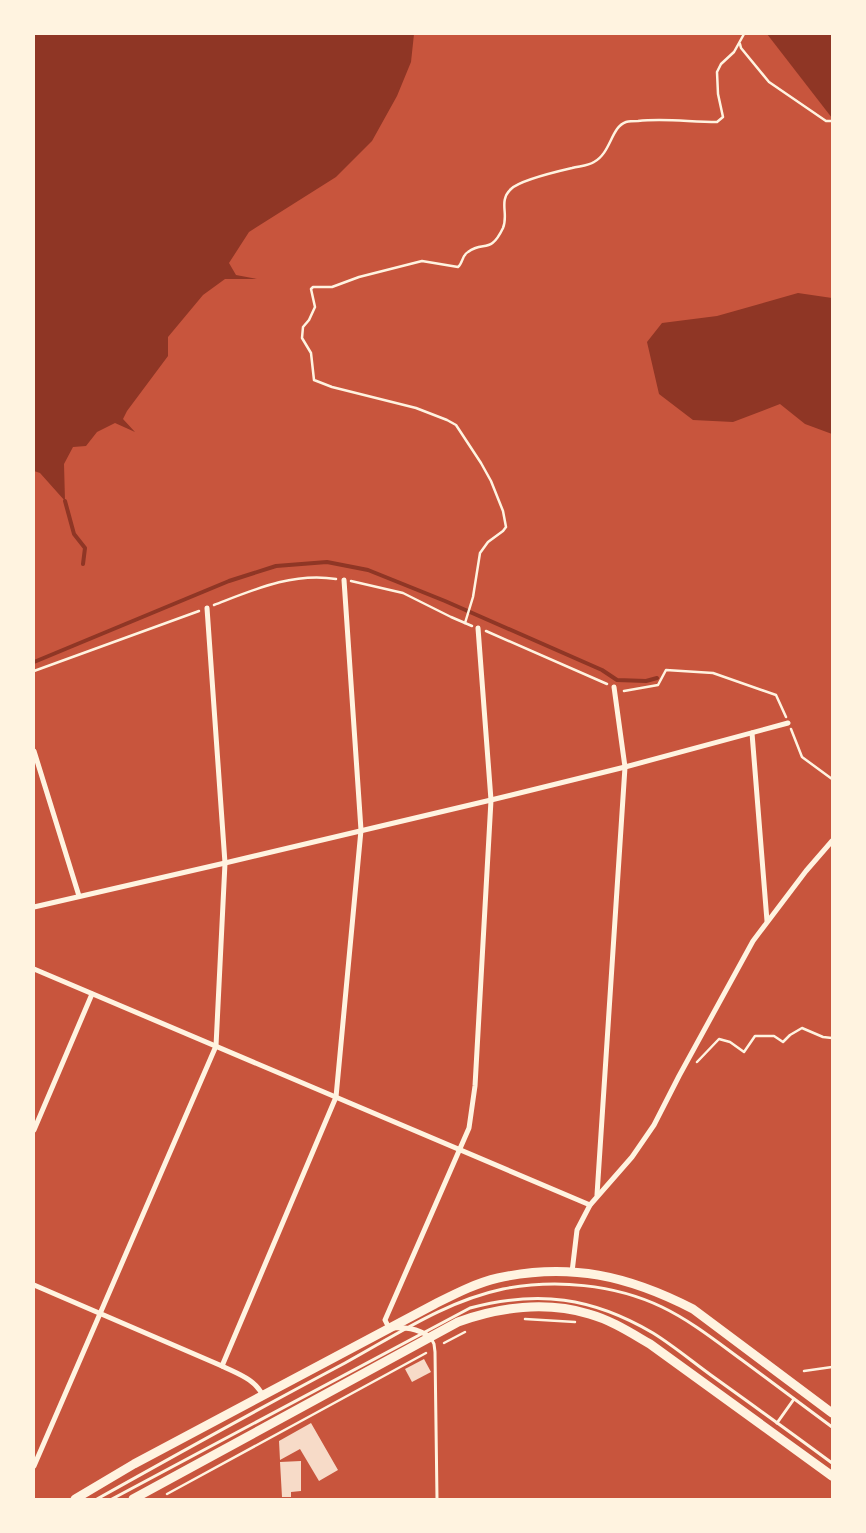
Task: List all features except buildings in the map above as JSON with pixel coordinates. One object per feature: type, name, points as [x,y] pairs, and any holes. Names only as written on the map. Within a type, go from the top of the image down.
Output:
[{"type":"main road","points":[[75,1499],[134,1464],[449,1297],[498,1278],[534,1272],[572,1272],[620,1279],[646,1287],[693,1309],[832,1412]]},
{"type":"main road","points":[[133,1499],[426,1335],[458,1322],[498,1310],[532,1306],[568,1309],[590,1314],[625,1329],[650,1344],[832,1476]]},
{"type":"street","points":[[222,1366],[336,1097],[361,830],[344,580]]},
{"type":"street","points":[[34,1466],[216,1046],[225,863],[207,608]]},
{"type":"street","points":[[426,1335],[409,1327],[389,1328],[385,1320],[469,1128],[475,1086],[491,800],[478,628]]},
{"type":"street","points":[[597,1195],[625,767],[614,687]]},
{"type":"street","points":[[34,906],[491,800],[625,767],[788,723]]},
{"type":"street","points":[[752,733],[767,921]]},
{"type":"street","points":[[34,751],[79,896]]},
{"type":"street","points":[[572,1272],[577,1230],[590,1205],[632,1158],[654,1124],[730,981],[767,921],[832,841]]},
{"type":"street","points":[[34,969],[590,1205]]},
{"type":"street","points":[[34,1130],[92,994]]},
{"type":"street","points":[[34,1285],[253,1381],[263,1396]]},
{"type":"lane","points":[[97,1499],[409,1327],[472,1297],[532,1285],[572,1284],[616,1291],[661,1307],[700,1329],[832,1427]]},
{"type":"lane","points":[[112,1499],[426,1335],[470,1308],[495,1301],[531,1297],[570,1300],[616,1314],[654,1334],[832,1463]]},
{"type":"lane","points":[[426,1335],[434,1344],[435,1352],[437,1499]]},
{"type":"lane","points":[[777,1423],[794,1399]]},
{"type":"path","points":[[465,624],[473,597],[480,553],[488,542],[506,527],[503,510],[491,481],[456,425],[416,408],[316,382],[313,378],[311,353],[302,338],[303,327],[309,320],[315,307],[311,289],[314,287],[332,287],[359,277],[422,261],[458,267],[466,253],[480,247],[487,247],[494,242],[504,221],[504,200],[512,188],[539,177],[594,163],[605,154],[616,130],[627,122],[674,119],[717,122],[723,117],[718,94],[717,72],[740,43],[744,34]]},
{"type":"path","points":[[740,43],[741,48],[769,82],[826,121],[832,122]]},
{"type":"path","points":[[34,671],[256,589],[288,579],[322,576],[403,593],[465,624],[624,691],[658,685],[666,670],[712,673],[776,695],[802,758],[832,779]]},
{"type":"path","points":[[694,1066],[719,1039],[730,1042],[744,1052],[756,1036],[774,1036],[783,1042],[802,1028],[823,1037],[832,1038]]},
{"type":"path","points":[[518,1318],[576,1322]]},
{"type":"path","points":[[444,1343],[466,1331]]},
{"type":"path","points":[[163,1496],[426,1353]]},
{"type":"path","points":[[804,1371],[832,1367]]},
{"type":"shaded area","points":[[34,34],[414,34],[411,62],[397,96],[372,141],[336,177],[249,232],[229,263],[236,275],[257,279],[225,279],[203,295],[168,337],[168,356],[123,419],[135,432],[115,423],[97,432],[86,446],[73,447],[64,464],[65,501],[40,473],[34,471]]},
{"type":"shaded area","points":[[767,34],[832,34],[832,118]]},
{"type":"shaded area","points":[[798,293],[832,298],[832,434],[805,424],[780,404],[733,422],[693,420],[659,394],[647,342],[662,323],[717,316]]},
{"type":"waterway","points":[[65,501],[74,534],[85,548],[83,564]]},
{"type":"waterway","points":[[34,662],[229,581],[276,566],[327,562],[368,570],[445,601],[602,670],[617,680],[646,681],[657,678]]}]
